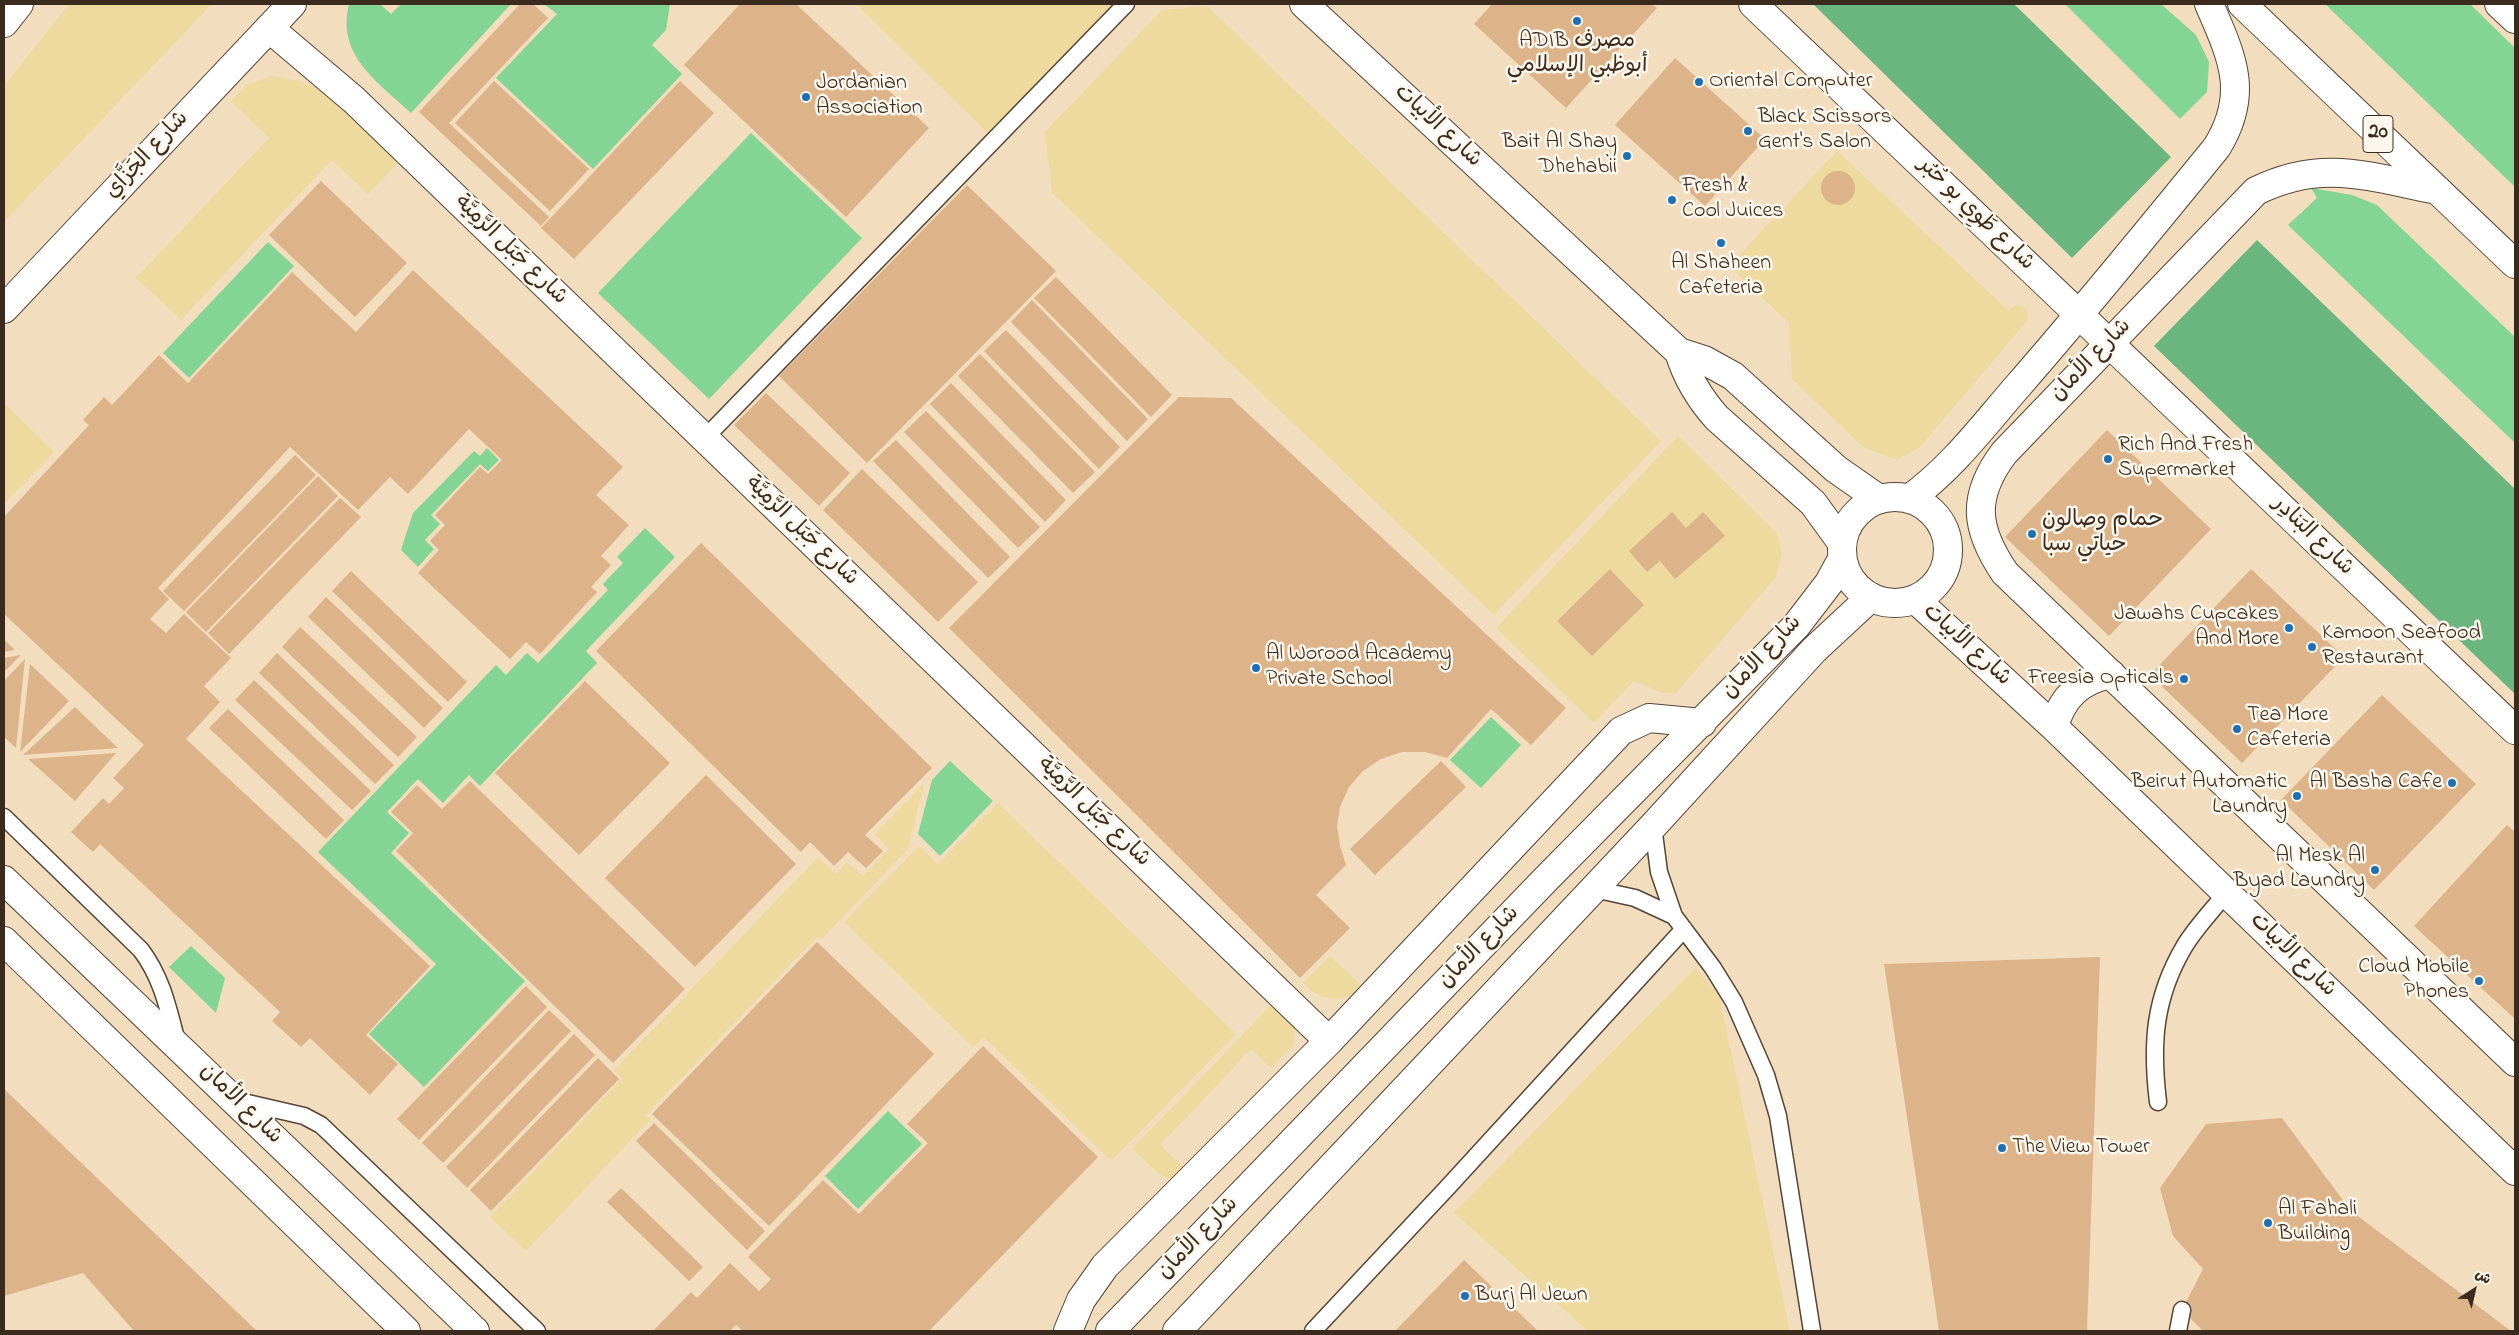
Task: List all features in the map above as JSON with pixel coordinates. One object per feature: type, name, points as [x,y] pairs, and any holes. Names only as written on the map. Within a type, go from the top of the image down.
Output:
[{"type":"street","points":[[4,23],[19,4]]},
{"type":"street","name":"شارع الجَزَّاي","points":[[4,309],[292,4]]},
{"type":"street","name":"شارع الأبيات","points":[[1304,4],[1679,352],[1704,360],[1733,376],[1836,469],[1879,499]]},
{"type":"street","name":"شارع طَوِي بو حُبُر","points":[[1752,4],[2110,342]]},
{"type":"street","name":"شارع الأمان","points":[[1909,499],[1947,468],[2080,315],[2217,147],[2226,132],[2234,106],[2235,72],[2230,52],[2209,4]]},
{"type":"street","name":"20","points":[[2242,4],[2515,264]]},
{"type":"street","points":[[2499,4],[2515,20]]},
{"type":"street","name":"شارع جَبَل الرَّمِيَّة","points":[[269,28],[354,100],[1329,1041]]},
{"type":"street","name":"شارع الأمان","points":[[2437,190],[2361,175],[2325,171],[2290,176],[2256,191],[2004,453],[1993,468],[1986,484],[1981,503],[1982,524],[1988,548],[2005,573],[2515,1062]]},
{"type":"street","name":"شارع البَنادِر","points":[[2110,342],[2515,730]]},
{"type":"street","name":"شارع الأبيات","points":[[1679,352],[1692,387],[1704,403],[1717,418],[1813,503],[1842,551]]},
{"type":"street","points":[[1894,497],[1909,499],[1923,505],[1934,514],[1942,526],[1947,540],[1946,562],[1937,582],[1927,592],[1914,599],[1886,602],[1871,597],[1858,588],[1848,575],[1842,551],[1845,529],[1854,516],[1865,506],[1879,499],[1894,497]]},
{"type":"street","name":"شارع الأمان","points":[[1110,1331],[1546,879],[1796,626],[1813,605],[1842,551]]},
{"type":"street","name":"شارع الأمان","points":[[1177,1331],[1653,826],[1814,650],[1871,597]]},
{"type":"street","name":"شارع الأبيات","points":[[1914,599],[2054,727],[2515,1171]]},
{"type":"street","points":[[2054,727],[2058,714],[2073,691],[2090,680],[2117,680]]},
{"type":"street","points":[[1068,1331],[1081,1300],[1096,1276],[1329,1041],[1621,731],[1649,718],[1702,722]]},
{"type":"street","points":[[1546,879],[1575,908]]},
{"type":"street","name":"شارع الأمان","points":[[4,880],[475,1331]]},
{"type":"street","name":"شارع الأمان","points":[[4,941],[406,1331]]},
{"type":"lane","points":[[704,439],[1126,4]]},
{"type":"lane","points":[[4,817],[141,950],[154,967],[163,986],[178,1046]]},
{"type":"lane","points":[[1653,826],[1659,872],[1679,923],[1713,968],[1734,1002],[1766,1075],[1778,1116],[1812,1331]]},
{"type":"lane","points":[[1594,889],[1635,898],[1679,923]]},
{"type":"lane","points":[[2158,1102],[2153,1061],[2157,1021],[2167,982],[2185,946],[2226,893]]},
{"type":"lane","points":[[1313,1331],[1454,1181],[1679,923]]},
{"type":"lane","points":[[234,1099],[304,1116],[322,1125],[537,1331]]},
{"type":"lane","points":[[2178,1331],[2182,1310]]},
{"type":"green space","points":[[349,4],[380,4],[391,14],[401,4],[511,4],[411,113],[373,79],[354,53],[349,39],[347,22]]},
{"type":"green space","points":[[544,4],[670,4],[666,30],[652,45],[682,74],[593,169],[496,78],[557,14]]},
{"type":"green space","points":[[1813,4],[2014,4],[2171,157],[2072,258]]},
{"type":"green space","points":[[2065,4],[2161,4],[2196,35],[2209,62],[2207,92],[2180,119]]},
{"type":"green space","points":[[2325,4],[2470,4],[2515,48],[2515,187]]},
{"type":"green space","points":[[751,133],[862,238],[709,399],[598,293]]},
{"type":"green space","points":[[2311,188],[2352,195],[2377,205],[2515,337],[2515,443],[2288,225],[2317,198]]},
{"type":"green space","points":[[2257,240],[2515,489],[2515,694],[2154,346]]},
{"type":"green space","points":[[268,242],[294,266],[189,378],[163,353]]},
{"type":"green space","points":[[487,448],[499,460],[488,471],[480,464],[431,515],[440,524],[425,540],[434,549],[418,567],[401,550],[413,513],[474,451],[480,456]]},
{"type":"green space","points":[[645,528],[675,557],[586,651],[597,663],[480,786],[469,775],[443,803],[418,779],[387,812],[409,833],[391,853],[525,981],[424,1087],[369,1034],[436,964],[318,852],[496,665],[506,675],[527,653],[538,663],[608,590],[603,584],[623,563],[617,557]]},
{"type":"green space","points":[[1491,717],[1521,745],[1481,788],[1450,760]]},
{"type":"green space","points":[[950,761],[993,801],[940,856],[918,834],[932,780]]},
{"type":"green space","points":[[191,946],[225,978],[216,1013],[169,967]]},
{"type":"green space","points":[[888,1111],[922,1144],[858,1209],[825,1176]]},
{"type":"sand","points":[[69,4],[212,4],[4,222],[4,86]]},
{"type":"sand","points":[[856,4],[1115,4],[988,133]]},
{"type":"sand","points":[[1207,6],[1661,441],[1494,615],[1052,193],[1045,132],[1162,10]]},
{"type":"sand","points":[[272,76],[299,81],[323,90],[399,162],[368,194],[332,160],[181,320],[136,278],[269,138],[231,101],[247,85]]},
{"type":"sand","points":[[1837,151],[2008,310],[2015,305],[2025,307],[2028,314],[2027,321],[1919,448],[1897,460],[1863,447],[1792,379],[1789,323],[1729,266]]},
{"type":"sand","points":[[4,403],[54,452],[4,504]]},
{"type":"sand","points":[[1678,436],[1777,533],[1782,553],[1776,577],[1676,693],[1663,693],[1634,681],[1594,723],[1496,628]]},
{"type":"sand","points":[[924,783],[908,849],[821,940],[817,937],[646,1115],[651,1119],[526,1251],[490,1217],[622,1079],[614,1070],[818,857],[836,874],[847,862],[863,876],[889,849],[875,834]]},
{"type":"sand","points":[[998,803],[1236,1034],[1111,1161],[984,1037],[973,1047],[844,922],[919,846],[938,864]]},
{"type":"sand","points":[[1330,956],[1362,986],[1355,992],[1340,999],[1332,999],[1317,994],[1303,983]]},
{"type":"sand","points":[[1695,968],[1719,995],[1790,1331],[1588,1331],[1454,1213]]},
{"type":"sand","points":[[1274,1002],[1295,1021],[1294,1044],[1271,1068],[1251,1049],[1160,1145],[1186,1170],[1178,1179],[1163,1177],[1132,1149]]},
{"type":"building","points":[[520,4],[533,4],[548,18],[449,123],[549,217],[541,226],[419,112]]},
{"type":"building","name":"Jordanian Association","points":[[740,4],[796,4],[929,128],[846,217],[684,65]]},
{"type":"building","points":[[1492,4],[1651,4],[1657,8],[1566,108],[1474,24]]},
{"type":"building","points":[[1675,58],[1765,139],[1705,206],[1615,125]]},
{"type":"building","points":[[494,81],[589,169],[550,211],[455,123]]},
{"type":"building","points":[[680,81],[714,113],[574,259],[541,228]]},
{"type":"building","points":[[1838,171],[1850,176],[1855,188],[1850,200],[1838,205],[1826,200],[1821,188],[1826,176]]},
{"type":"building","points":[[321,181],[407,263],[355,317],[269,235]]},
{"type":"building","points":[[967,185],[1056,271],[867,463],[779,376]]},
{"type":"building","points":[[413,270],[623,467],[596,495],[629,525],[601,556],[611,565],[591,587],[597,592],[540,654],[526,642],[510,659],[418,573],[439,550],[430,541],[445,525],[435,515],[480,467],[488,474],[502,460],[469,429],[408,494],[390,477],[358,510],[290,447],[158,588],[169,599],[150,619],[166,633],[184,614],[231,658],[204,686],[220,702],[186,739],[430,966],[366,1035],[398,1064],[370,1095],[310,1038],[301,1047],[272,1021],[280,1012],[100,844],[93,852],[71,832],[103,798],[109,804],[124,788],[113,778],[144,745],[4,614],[4,517],[89,425],[83,420],[104,397],[112,405],[159,355],[188,383],[292,272],[356,332]]},
{"type":"building","points":[[1056,277],[1172,395],[1151,417],[1034,298]]},
{"type":"building","points":[[1032,300],[1148,419],[1127,441],[1011,322]]},
{"type":"building","points":[[1006,330],[1120,447],[1099,469],[984,351]]},
{"type":"building","points":[[980,354],[1095,472],[1073,493],[958,376]]},
{"type":"building","points":[[951,383],[1066,500],[1045,522],[930,404]]},
{"type":"building","points":[[766,393],[850,473],[819,506],[734,425]]},
{"type":"building","name":"Al Worood Academy Private School","points":[[1179,397],[1231,398],[1566,708],[1531,745],[1491,709],[1447,758],[1425,752],[1402,752],[1381,759],[1363,771],[1349,787],[1340,807],[1337,826],[1340,846],[1346,865],[1316,895],[1350,928],[1300,978],[949,628]]},
{"type":"building","points":[[926,411],[1040,527],[1018,548],[904,432]]},
{"type":"building","points":[[2107,430],[2211,529],[2109,636],[2005,537]]},
{"type":"building","points":[[896,440],[1010,557],[988,578],[873,461]]},
{"type":"building","points":[[295,455],[316,475],[184,611],[163,591]]},
{"type":"building","points":[[862,469],[978,582],[938,622],[823,510]]},
{"type":"building","points":[[318,476],[338,496],[206,632],[186,612]]},
{"type":"building","points":[[340,498],[361,517],[229,654],[208,633]]},
{"type":"building","points":[[1672,512],[1686,528],[1703,512],[1725,536],[1675,579],[1660,561],[1647,572],[1629,551]]},
{"type":"building","points":[[701,543],[932,768],[865,835],[883,851],[866,868],[848,852],[834,866],[810,842],[801,852],[596,651]]},
{"type":"building","points":[[1610,569],[1644,605],[1592,656],[1557,621]]},
{"type":"building","points":[[2251,569],[2344,657],[2242,763],[2150,675]]},
{"type":"building","points":[[351,571],[467,682],[448,702],[332,591]]},
{"type":"building","points":[[326,597],[443,708],[424,728],[308,617]]},
{"type":"building","points":[[300,627],[417,737],[398,757],[282,647]]},
{"type":"building","points":[[4,639],[15,650],[4,652]]},
{"type":"building","points":[[277,653],[394,765],[375,784],[259,673]]},
{"type":"building","points":[[21,655],[4,672],[4,658]]},
{"type":"building","points":[[25,659],[16,748],[4,737],[4,681]]},
{"type":"building","points":[[30,664],[69,701],[20,752]]},
{"type":"building","points":[[254,680],[371,791],[352,810],[235,700]]},
{"type":"building","points":[[585,681],[670,763],[579,855],[495,773]]},
{"type":"building","points":[[2382,695],[2476,784],[2374,890],[2281,800]]},
{"type":"building","points":[[75,707],[118,748],[23,755]]},
{"type":"building","points":[[228,709],[344,820],[326,839],[209,728]]},
{"type":"building","points":[[116,753],[75,801],[28,759]]},
{"type":"building","points":[[1441,761],[1466,787],[1375,875],[1350,849]]},
{"type":"building","points":[[706,775],[796,864],[695,967],[605,878]]},
{"type":"building","points":[[470,781],[685,989],[613,1063],[396,851],[413,833],[391,812],[417,785],[442,809]]},
{"type":"building","points":[[2507,825],[2515,832],[2515,1019],[2414,926]]},
{"type":"building","points":[[817,942],[934,1054],[769,1226],[652,1114]]},
{"type":"building","name":"The View Tower","points":[[2100,957],[2087,1331],[1939,1331],[1884,964]]},
{"type":"building","points":[[526,986],[547,1007],[419,1140],[397,1119]]},
{"type":"building","points":[[549,1010],[571,1031],[443,1163],[422,1143]]},
{"type":"building","points":[[574,1034],[595,1055],[467,1188],[446,1167]]},
{"type":"building","points":[[983,1046],[1098,1157],[929,1331],[743,1331],[736,1325],[730,1331],[653,1331],[691,1292],[697,1298],[730,1263],[759,1291],[771,1279],[748,1257],[823,1180],[859,1214],[928,1143],[907,1124]]},
{"type":"building","points":[[598,1058],[619,1079],[491,1211],[470,1190]]},
{"type":"building","points":[[4,1089],[257,1331],[134,1331],[83,1273],[4,1296]]},
{"type":"building","name":"Al Fahali Building","points":[[2282,1118],[2351,1211],[2511,1331],[2203,1331],[2182,1310],[2203,1269],[2173,1236],[2160,1188],[2206,1124]]},
{"type":"building","points":[[654,1123],[765,1231],[747,1250],[636,1141]]},
{"type":"building","points":[[621,1188],[703,1267],[689,1281],[607,1202]]},
{"type":"building","name":"Burj Al Jewn","points":[[1464,1260],[1538,1331],[1395,1331]]},
{"type":"place","name":"ADIB مصرف أبوظبي الإسلامي","points":[[1577,21]]},
{"type":"place","name":"Oriental Computer","points":[[1699,82]]},
{"type":"place","name":"Jordanian Association","points":[[806,97]]},
{"type":"place","name":"Black Scissors Gent's Salon","points":[[1748,131]]},
{"type":"place","name":"Bait Al Shay Dhehabii","points":[[1627,156]]},
{"type":"place","name":"Fresh & Cool Juices","points":[[1672,200]]},
{"type":"place","name":"Al Shaheen Cafeteria","points":[[1721,243]]},
{"type":"place","name":"Rich And Fresh Supermarket","points":[[2108,459]]},
{"type":"place","name":"حمام وصالون حياتي سبا","points":[[2032,534]]},
{"type":"place","name":"Jawahs Cupcakes And More","points":[[2289,628]]},
{"type":"place","name":"Kamoon Seafood Restaurant","points":[[2312,647]]},
{"type":"place","name":"Al Worood Academy Private School","points":[[1256,668]]},
{"type":"place","name":"Freesia Opticals","points":[[2184,679]]},
{"type":"place","name":"Tea More Cafeteria","points":[[2237,729]]},
{"type":"place","name":"Al Basha Cafe","points":[[2452,783]]},
{"type":"place","name":"Beirut Automatic Laundry","points":[[2297,796]]},
{"type":"place","name":"Al Mesk Al Byad Laundry","points":[[2375,870]]},
{"type":"place","name":"Cloud Mobile Phones","points":[[2479,981]]},
{"type":"place","name":"The View Tower","points":[[2002,1148]]},
{"type":"place","name":"Al Fahali Building","points":[[2268,1223]]},
{"type":"place","name":"Burj Al Jewn","points":[[1465,1296]]}]
